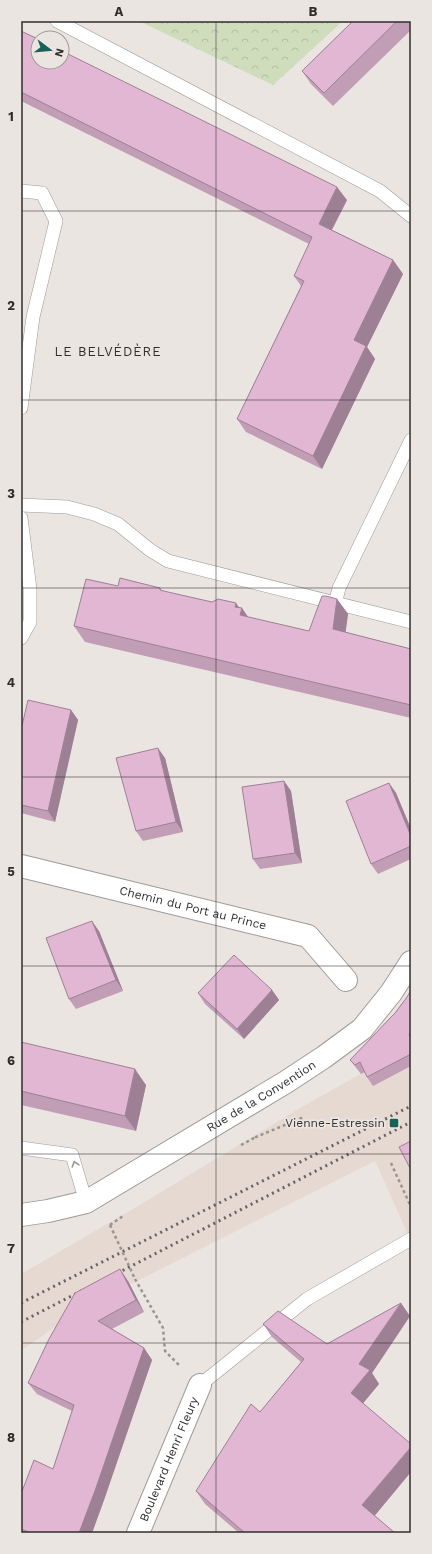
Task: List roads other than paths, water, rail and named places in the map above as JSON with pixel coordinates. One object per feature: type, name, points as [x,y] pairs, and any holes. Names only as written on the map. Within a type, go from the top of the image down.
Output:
[{"type":"street","name":"Chemin du Port au Prince","points":[[21,866],[308,936],[346,980]]},
{"type":"street","name":"Rue de la Convention","points":[[21,1215],[48,1211],[86,1202],[251,1104],[324,1057],[362,1029],[391,993],[411,962]]},
{"type":"street","name":"Boulevard Henri Fleury","points":[[138,1533],[200,1386]]},
{"type":"lane","points":[[58,21],[380,190],[411,216]]},
{"type":"lane","points":[[21,191],[42,193],[56,221],[33,317],[21,408]]},
{"type":"lane","points":[[334,604],[339,588],[411,440]]},
{"type":"lane","points":[[21,505],[67,507],[94,514],[118,524],[150,550],[168,561],[334,604],[411,622]]},
{"type":"lane","points":[[21,518],[30,589],[30,622],[21,638]]},
{"type":"lane","points":[[21,1148],[72,1155],[86,1202]]},
{"type":"lane","points":[[200,1386],[307,1298],[411,1239]]},
{"type":"railway","points":[[21,1303],[411,1106]]},
{"type":"railway","points":[[112,1276],[411,1122]]},
{"type":"railway","points":[[21,1322],[83,1290]]},
{"type":"place","name":"Vienne-Estressin","points":[[394,1123]]},
{"type":"district","name":"LE BELVÉDÈRE","points":[[108,351]]}]
